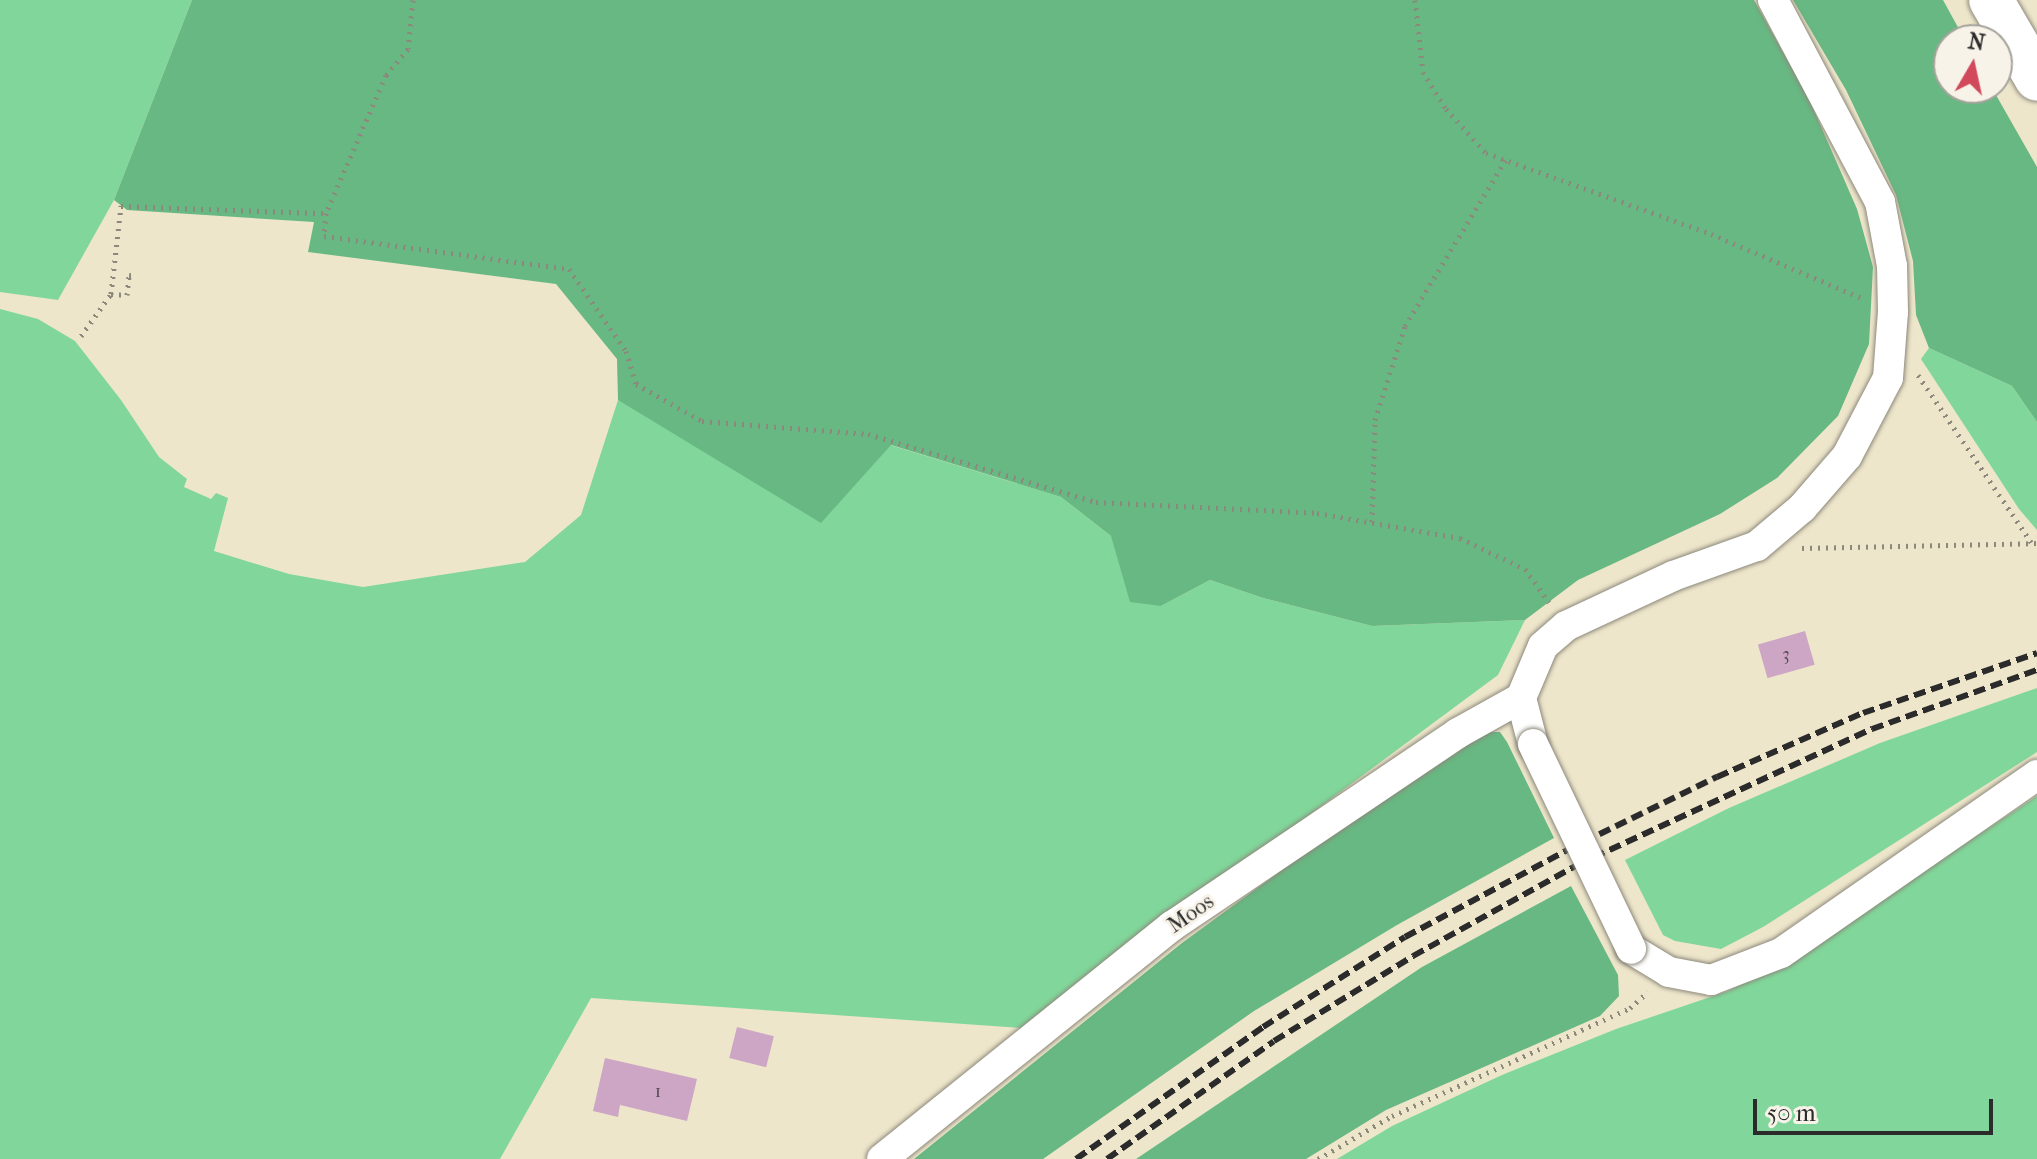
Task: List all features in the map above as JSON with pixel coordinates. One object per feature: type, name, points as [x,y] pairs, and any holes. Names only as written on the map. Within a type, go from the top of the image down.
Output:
[{"type":"highway","points":[[1991,0],[2037,79]]},
{"type":"street","points":[[1773,0],[1880,202],[1892,266],[1892,342],[1888,378],[1847,456],[1802,508],[1757,546],[1673,576],[1566,626],[1543,646],[1521,698],[1533,744],[1631,949],[1669,972],[1711,980],[1781,953],[2037,775]]},
{"type":"street","name":"Moos","points":[[882,1159],[1172,926],[1458,733],[1521,698]]},
{"type":"path","points":[[413,0],[408,49],[386,75],[326,213],[324,236],[569,269],[626,351],[636,384],[702,421],[868,434],[1096,502],[1231,506],[1372,522],[1460,538],[1525,569],[1566,626]]},
{"type":"path","points":[[1415,0],[1423,72],[1446,109],[1486,153],[1711,234],[1893,312]]},
{"type":"path","points":[[1372,522],[1375,420],[1405,326],[1506,159]]},
{"type":"path","points":[[81,336],[111,294],[121,206],[326,213]]},
{"type":"path","points":[[111,294],[127,295],[129,275],[136,276]]},
{"type":"path","points":[[1892,342],[1924,382],[2034,543]]},
{"type":"path","points":[[1757,546],[1799,548],[2034,543]]},
{"type":"path","points":[[1318,1159],[1392,1116],[1630,1008],[1669,972]]},
{"type":"green space","points":[[0,0],[192,0],[114,200],[58,300],[0,292]]},
{"type":"green space","points":[[192,0],[1754,0],[1809,99],[1857,209],[1873,267],[1869,344],[1838,416],[1777,478],[1720,514],[1578,580],[1525,620],[1372,626],[1263,598],[1210,580],[1161,606],[1130,602],[1111,536],[1061,497],[891,445],[821,523],[618,400],[617,359],[556,284],[308,252],[314,222],[127,210],[114,200]]},
{"type":"green space","points":[[1793,0],[1943,0],[1956,24],[1933,24],[1933,104],[2001,104],[2037,167],[2037,422],[2012,386],[1929,348],[1916,315],[1913,261],[1896,195],[1846,90]]},
{"type":"green space","points":[[0,309],[38,319],[75,341],[121,400],[159,457],[187,479],[184,487],[211,499],[216,493],[228,498],[214,551],[289,574],[363,587],[525,562],[581,515],[618,400],[637,409],[890,445],[1061,497],[1111,536],[1161,606],[1210,580],[1263,598],[1372,626],[1525,620],[1498,675],[1022,1028],[591,998],[500,1159],[0,1159]]},
{"type":"green space","points":[[1929,348],[2012,386],[2037,422],[2037,530],[2019,509],[1921,359]]},
{"type":"green space","points":[[2037,688],[2037,752],[1763,927],[1721,949],[1675,941],[1663,935],[1625,860],[1729,808],[1880,743]]},
{"type":"green space","points":[[1485,732],[1500,732],[1507,742],[1554,838],[1397,925],[1254,1011],[1043,1159],[914,1159],[1182,943],[1443,752]]},
{"type":"green space","points":[[2037,796],[2037,1159],[1337,1159],[1392,1126],[1502,1075],[1616,1029],[1728,991],[1785,963]]},
{"type":"green space","points":[[1571,886],[1618,975],[1619,996],[1600,1016],[1386,1110],[1306,1159],[1136,1159],[1422,967]]},
{"type":"building","points":[[1805,631],[1815,665],[1768,678],[1758,645]]},
{"type":"building","points":[[737,1027],[774,1036],[766,1067],[729,1058]]},
{"type":"building","points":[[605,1058],[697,1079],[687,1121],[620,1105],[618,1117],[593,1111]]},
{"type":"railway","points":[[1076,1159],[1263,1027],[1405,937],[1567,850],[1717,777],[1863,713],[2037,653]]},
{"type":"railway","points":[[1107,1159],[1274,1041],[1413,956],[1577,865],[1872,729],[2037,670]]}]
